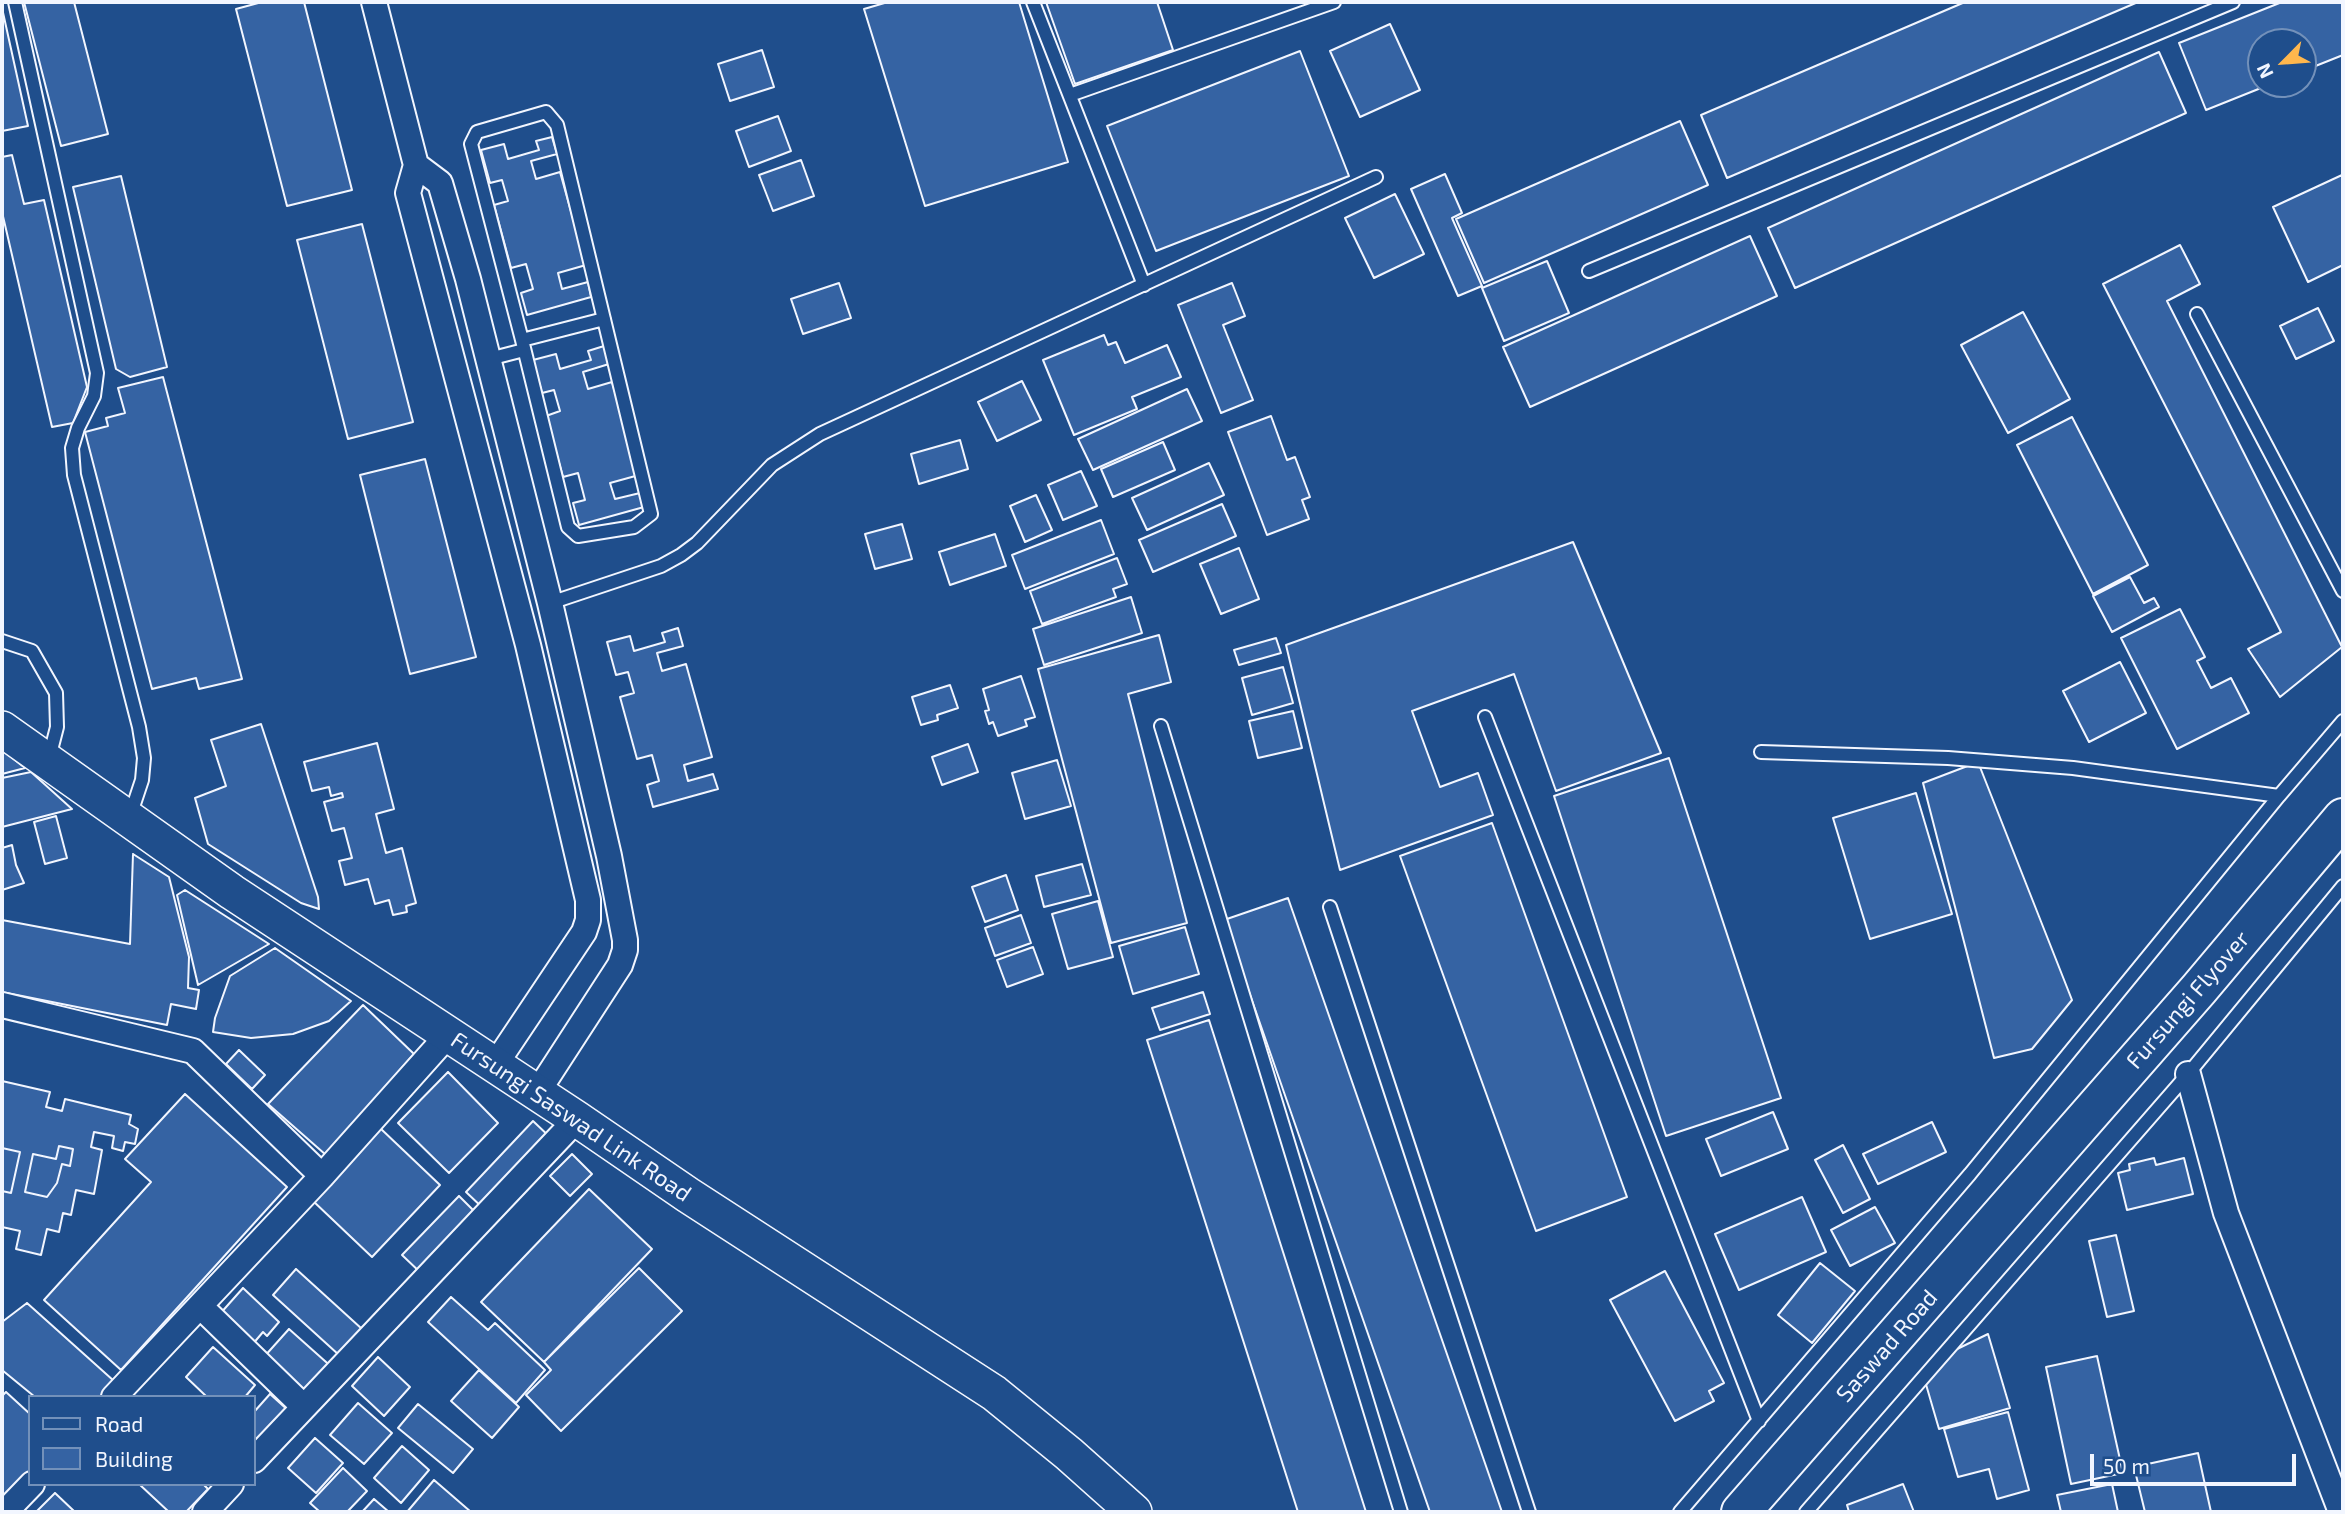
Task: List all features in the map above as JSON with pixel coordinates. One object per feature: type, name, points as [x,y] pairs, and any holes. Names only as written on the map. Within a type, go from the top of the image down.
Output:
[{"type":"highway","name":"Fursungi Flyover","points":[[2031,1180],[2199,989],[2343,818]]},
{"type":"highway","name":"Saswad Road","points":[[1741,1512],[2031,1180]]},
{"type":"street","points":[[374,2],[416,165],[408,193],[528,645],[588,900],[588,920],[584,932],[495,1065]]},
{"type":"street","points":[[416,165],[440,183],[489,359],[609,856],[625,950],[620,965],[537,1093]]},
{"type":"street","name":"Fursungi Saswad Link Road","points":[[2,729],[232,892],[688,1195],[994,1393],[1134,1512]]},
{"type":"street","points":[[2,1005],[193,1051],[321,1176]]},
{"type":"street","points":[[116,1395],[449,1035]]},
{"type":"street","points":[[2188,1074],[2226,1213],[2341,1512]]},
{"type":"street","points":[[256,1458],[577,1119]]},
{"type":"street","points":[[200,1306],[304,1407]]},
{"type":"street","points":[[5,1512],[30,1486]]},
{"type":"street","points":[[205,1512],[229,1486]]},
{"type":"lane","points":[[15,2],[97,373],[94,396],[78,428],[72,448],[74,475],[139,727],[144,758],[142,780],[129,819]]},
{"type":"lane","points":[[1033,2],[1144,285]]},
{"type":"lane","points":[[1070,95],[1334,2]]},
{"type":"lane","points":[[1589,271],[2233,2]]},
{"type":"lane","points":[[546,112],[557,125],[650,514],[634,527],[578,536],[568,527],[523,345],[471,144],[477,132],[546,112]]},
{"type":"lane","points":[[550,603],[661,566],[681,555],[697,543],[772,465],[796,447],[1376,177]]},
{"type":"lane","points":[[2197,314],[2343,591]]},
{"type":"lane","points":[[489,359],[604,319]]},
{"type":"lane","points":[[2,641],[32,651],[56,693],[57,727],[48,762]]},
{"type":"lane","points":[[1485,718],[1759,1421]]},
{"type":"lane","points":[[1680,1512],[1970,1174],[2343,721]]},
{"type":"lane","points":[[1161,726],[1401,1512]]},
{"type":"lane","points":[[1761,752],[1948,758],[2073,768],[2280,796]]},
{"type":"lane","points":[[1806,1512],[2188,1074],[2343,886]]},
{"type":"lane","points":[[1330,907],[1529,1512]]},
{"type":"building","points":[[24,2],[74,2],[108,134],[61,146]]},
{"type":"building","points":[[262,2],[304,2],[352,190],[287,206],[236,9]]},
{"type":"building","points":[[888,2],[1019,2],[1068,162],[925,206],[864,9]]},
{"type":"building","points":[[1046,2],[1157,2],[1173,50],[1075,84]]},
{"type":"building","points":[[1965,2],[2138,2],[1727,178],[1701,115]]},
{"type":"building","points":[[2282,2],[2343,2],[2343,55],[2317,65],[2317,28],[2247,28],[2247,94],[2206,110],[2179,43]]},
{"type":"building","points":[[2,8],[28,126],[2,131]]},
{"type":"building","points":[[1390,24],[1420,90],[1360,117],[1330,51]]},
{"type":"building","points":[[762,50],[774,87],[730,101],[718,64]]},
{"type":"building","points":[[1300,51],[1349,176],[1156,251],[1107,126]]},
{"type":"building","points":[[2159,52],[2186,113],[1795,288],[1768,228]]},
{"type":"building","points":[[778,116],[791,151],[749,167],[736,131]]},
{"type":"building","points":[[1680,121],[1708,185],[1484,283],[1456,219]]},
{"type":"building","points":[[552,137],[557,154],[531,161],[536,179],[560,172],[586,265],[558,273],[562,289],[588,282],[591,297],[527,315],[521,293],[533,289],[526,264],[511,268],[494,205],[508,201],[502,180],[490,183],[481,150],[504,144],[508,159],[539,150],[536,141]]},
{"type":"building","points":[[12,155],[24,204],[44,200],[87,387],[73,423],[52,427],[2,212],[2,157]]},
{"type":"building","points":[[801,160],[814,196],[773,211],[759,175]]},
{"type":"building","points":[[1445,174],[1462,213],[1452,218],[1482,286],[1458,296],[1411,189]]},
{"type":"building","points":[[2342,175],[2343,265],[2308,282],[2273,207]]},
{"type":"building","points":[[121,176],[167,367],[130,377],[116,369],[73,187]]},
{"type":"building","points":[[1395,194],[1424,254],[1374,278],[1345,218]]},
{"type":"building","points":[[362,224],[413,422],[348,439],[297,240]]},
{"type":"building","points":[[1750,236],[1777,296],[1530,407],[1503,347]]},
{"type":"building","points":[[2180,245],[2200,284],[2167,301],[2342,647],[2280,697],[2248,649],[2281,632],[2103,284]]},
{"type":"building","points":[[1547,261],[1569,313],[1504,341],[1482,288]]},
{"type":"building","points":[[839,283],[851,318],[803,334],[791,299]]},
{"type":"building","points":[[1232,283],[1245,316],[1223,325],[1253,400],[1221,413],[1178,305]]},
{"type":"building","points":[[2318,308],[2334,341],[2296,359],[2280,326]]},
{"type":"building","points":[[2023,312],[2070,399],[2008,433],[1961,345]]},
{"type":"building","points":[[1104,335],[1108,345],[1116,342],[1125,363],[1167,345],[1181,377],[1132,397],[1137,409],[1074,435],[1043,360]]},
{"type":"building","points":[[604,346],[609,364],[583,372],[588,389],[612,382],[639,475],[610,483],[615,499],[640,493],[644,507],[579,525],[573,503],[585,500],[578,473],[563,477],[546,416],[560,411],[554,390],[542,393],[533,360],[556,354],[560,369],[591,360],[588,351]]},
{"type":"building","points":[[163,377],[242,679],[199,689],[196,678],[152,689],[85,432],[108,426],[106,418],[125,413],[118,388]]},
{"type":"building","points":[[1022,381],[1041,420],[997,441],[978,402]]},
{"type":"building","points":[[1187,389],[1202,421],[1093,470],[1078,439]]},
{"type":"building","points":[[1271,416],[1287,460],[1295,457],[1310,497],[1302,500],[1309,519],[1267,535],[1228,432]]},
{"type":"building","points":[[2072,417],[2148,565],[2093,594],[2017,445]]},
{"type":"building","points":[[960,440],[968,469],[919,484],[911,454]]},
{"type":"building","points":[[1163,442],[1175,470],[1113,497],[1101,469]]},
{"type":"building","points":[[425,459],[476,657],[410,674],[360,475]]},
{"type":"building","points":[[1209,463],[1224,495],[1147,530],[1132,498]]},
{"type":"building","points":[[1081,471],[1097,506],[1063,520],[1048,485]]},
{"type":"building","points":[[1036,495],[1052,530],[1025,542],[1010,506]]},
{"type":"building","points":[[1222,504],[1236,536],[1153,572],[1139,540]]},
{"type":"building","points":[[1101,520],[1114,554],[1025,589],[1012,555]]},
{"type":"building","points":[[902,524],[912,559],[875,569],[865,534]]},
{"type":"building","points":[[995,534],[1006,566],[950,585],[939,552]]},
{"type":"building","points":[[1573,542],[1661,753],[1556,791],[1514,674],[1412,711],[1440,787],[1478,773],[1493,815],[1340,870],[1286,645]]},
{"type":"building","points":[[1239,548],[1259,599],[1221,614],[1200,564]]},
{"type":"building","points":[[1117,558],[1127,584],[1113,589],[1116,597],[1042,624],[1030,591]]},
{"type":"building","points":[[2130,577],[2144,603],[2154,598],[2159,607],[2112,632],[2093,596]]},
{"type":"building","points":[[1131,597],[1142,633],[1044,665],[1033,629]]},
{"type":"building","points":[[2180,609],[2205,657],[2197,661],[2211,688],[2231,678],[2249,713],[2177,749],[2121,638]]},
{"type":"building","points":[[678,628],[683,646],[657,653],[662,671],[686,664],[712,757],[684,765],[688,781],[713,774],[718,789],[653,807],[647,785],[659,781],[652,755],[637,759],[620,697],[634,693],[628,672],[616,675],[607,642],[630,636],[634,651],[665,642],[662,633]]},
{"type":"building","points":[[1159,635],[1171,682],[1128,694],[1187,923],[1111,943],[1038,669]]},
{"type":"building","points":[[1276,638],[1281,653],[1239,665],[1234,650]]},
{"type":"building","points":[[2120,662],[2146,713],[2089,742],[2063,691]]},
{"type":"building","points":[[1283,667],[1293,703],[1252,715],[1242,678]]},
{"type":"building","points":[[1021,676],[1035,717],[1025,720],[1027,726],[998,736],[993,722],[989,724],[985,711],[989,710],[983,689]]},
{"type":"building","points":[[950,685],[958,708],[937,715],[938,720],[921,725],[912,697]]},
{"type":"building","points":[[1293,711],[1302,748],[1258,758],[1249,721]]},
{"type":"building","points":[[261,724],[318,897],[319,909],[301,903],[208,844],[195,798],[226,786],[211,740]]},
{"type":"building","points":[[377,743],[394,809],[376,814],[386,853],[402,848],[416,903],[406,906],[407,912],[393,915],[389,900],[375,904],[368,879],[345,885],[339,861],[352,858],[344,828],[332,831],[324,802],[343,797],[342,793],[331,796],[329,787],[312,791],[304,762]]},
{"type":"building","points":[[968,744],[978,772],[942,785],[932,757]]},
{"type":"building","points":[[2,750],[25,768],[2,774]]},
{"type":"building","points":[[1669,758],[1781,1098],[1666,1136],[1554,796]]},
{"type":"building","points":[[1057,760],[1071,806],[1025,819],[1012,773]]},
{"type":"building","points":[[1978,762],[2072,1000],[2032,1049],[1994,1058],[1923,783]]},
{"type":"building","points":[[31,772],[72,809],[2,827],[2,778]]},
{"type":"building","points":[[1916,793],[1952,914],[1870,939],[1833,818]]},
{"type":"building","points":[[56,816],[67,858],[45,864],[34,822]]},
{"type":"building","points":[[1492,823],[1627,1197],[1536,1231],[1400,856]]},
{"type":"building","points":[[12,845],[16,865],[24,883],[2,890],[2,848]]},
{"type":"building","points":[[133,854],[169,877],[189,957],[188,988],[199,990],[196,1009],[171,1004],[167,1025],[2,992],[2,920],[130,944]]},
{"type":"building","points":[[1082,864],[1091,895],[1044,907],[1036,876]]},
{"type":"building","points":[[1006,875],[1018,910],[985,922],[972,887]]},
{"type":"building","points":[[185,890],[269,944],[198,985],[177,895]]},
{"type":"building","points":[[1288,898],[1502,1512],[1430,1512],[1224,920]]},
{"type":"building","points":[[1098,901],[1113,957],[1068,969],[1052,914]]},
{"type":"building","points":[[1021,915],[1031,943],[995,956],[985,928]]},
{"type":"building","points":[[1185,927],[1199,974],[1133,994],[1119,946]]},
{"type":"building","points":[[1033,947],[1043,974],[1007,987],[997,960]]},
{"type":"building","points":[[275,948],[351,1001],[329,1021],[293,1034],[251,1038],[213,1032],[215,1018],[230,976]]},
{"type":"building","points":[[1203,992],[1210,1014],[1160,1030],[1152,1008]]},
{"type":"building","points":[[363,1005],[414,1054],[326,1155],[268,1104]]},
{"type":"building","points":[[1209,1020],[1366,1512],[1298,1512],[1147,1040]]},
{"type":"building","points":[[239,1050],[265,1075],[252,1089],[226,1064]]},
{"type":"building","points":[[448,1072],[498,1123],[449,1173],[398,1123]]},
{"type":"building","points":[[2,1081],[50,1092],[46,1107],[62,1111],[65,1099],[131,1115],[129,1124],[138,1129],[135,1144],[125,1142],[123,1151],[112,1148],[114,1136],[94,1132],[91,1147],[102,1150],[94,1194],[76,1190],[71,1215],[63,1213],[59,1232],[47,1229],[41,1255],[16,1249],[20,1231],[2,1227],[2,1191],[11,1193],[20,1152],[2,1148]],"holes":[[[59,1146],[73,1149],[70,1166],[62,1164],[57,1183],[47,1197],[25,1192],[33,1154],[56,1159]]]},
{"type":"building","points":[[185,1094],[287,1187],[121,1370],[44,1300],[151,1182],[125,1159]]},
{"type":"building","points":[[1773,1112],[1788,1149],[1721,1176],[1706,1139]]},
{"type":"building","points":[[533,1121],[553,1140],[486,1211],[466,1192]]},
{"type":"building","points":[[1932,1122],[1946,1152],[1878,1184],[1863,1154]]},
{"type":"building","points":[[380,1128],[440,1185],[372,1257],[312,1200]]},
{"type":"building","points":[[1843,1145],[1870,1199],[1843,1213],[1815,1160]]},
{"type":"building","points":[[59,1146],[73,1149],[70,1166],[62,1164],[57,1183],[47,1197],[25,1192],[33,1154],[56,1159]]},
{"type":"building","points":[[2,1148],[20,1152],[11,1193],[2,1191]]},
{"type":"building","points":[[572,1154],[592,1174],[570,1196],[550,1176]]},
{"type":"building","points":[[2154,1158],[2156,1165],[2184,1158],[2193,1194],[2127,1210],[2118,1173],[2130,1170],[2129,1164]]},
{"type":"building","points":[[589,1189],[652,1249],[544,1362],[481,1302]]},
{"type":"building","points":[[459,1196],[480,1217],[423,1275],[402,1255]]},
{"type":"building","points":[[1802,1197],[1826,1252],[1739,1290],[1715,1234]]},
{"type":"building","points":[[1875,1207],[1895,1243],[1850,1266],[1831,1230]]},
{"type":"building","points":[[2116,1235],[2134,1311],[2107,1317],[2089,1241]]},
{"type":"building","points":[[1820,1263],[1855,1291],[1812,1343],[1778,1315]]},
{"type":"building","points":[[639,1268],[682,1311],[561,1431],[526,1395],[551,1370],[544,1362]]},
{"type":"building","points":[[296,1269],[362,1329],[339,1355],[273,1295]]},
{"type":"building","points":[[1665,1271],[1724,1383],[1709,1391],[1714,1401],[1675,1421],[1610,1300]]},
{"type":"building","points":[[243,1288],[279,1322],[267,1336],[263,1332],[252,1345],[219,1315]]},
{"type":"building","points":[[451,1297],[488,1330],[495,1323],[545,1370],[516,1403],[428,1322]]},
{"type":"building","points":[[27,1303],[114,1381],[102,1395],[33,1395],[2,1370],[2,1322]]},
{"type":"building","points":[[289,1329],[335,1370],[304,1395],[263,1358]]},
{"type":"building","points":[[1988,1334],[2010,1408],[1939,1429],[1925,1381],[1953,1351]]},
{"type":"building","points":[[213,1347],[255,1385],[247,1395],[205,1395],[186,1377]]},
{"type":"building","points":[[2097,1356],[2123,1473],[2071,1484],[2046,1367]]},
{"type":"building","points":[[378,1357],[410,1387],[384,1416],[352,1386]]},
{"type":"building","points":[[479,1370],[519,1407],[492,1438],[451,1401]]},
{"type":"building","points":[[6,1392],[28,1412],[28,1473],[2,1503],[2,1396]]},
{"type":"building","points":[[270,1394],[290,1412],[257,1444],[256,1443],[256,1410]]},
{"type":"building","points":[[358,1403],[392,1433],[364,1464],[330,1435]]},
{"type":"building","points":[[418,1404],[473,1449],[453,1473],[398,1428]]},
{"type":"building","points":[[2008,1412],[2029,1490],[1997,1499],[1989,1469],[1958,1477],[1944,1429]]},
{"type":"building","points":[[315,1438],[343,1463],[316,1493],[288,1468]]},
{"type":"building","points":[[402,1446],[429,1470],[401,1503],[374,1478]]},
{"type":"building","points":[[2198,1453],[2211,1512],[2145,1512],[2134,1467]]},
{"type":"building","points":[[343,1468],[367,1491],[347,1512],[320,1512],[310,1503]]},
{"type":"building","points":[[434,1480],[471,1512],[407,1512]]},
{"type":"building","points":[[1903,1484],[1914,1512],[1849,1512],[1847,1505]]},
{"type":"building","points":[[2112,1484],[2118,1512],[2061,1512],[2057,1495]]},
{"type":"building","points":[[141,1486],[205,1486],[208,1489],[186,1512],[169,1512]]},
{"type":"building","points":[[55,1493],[75,1512],[36,1512]]},
{"type":"building","points":[[374,1499],[389,1512],[362,1512]]}]
